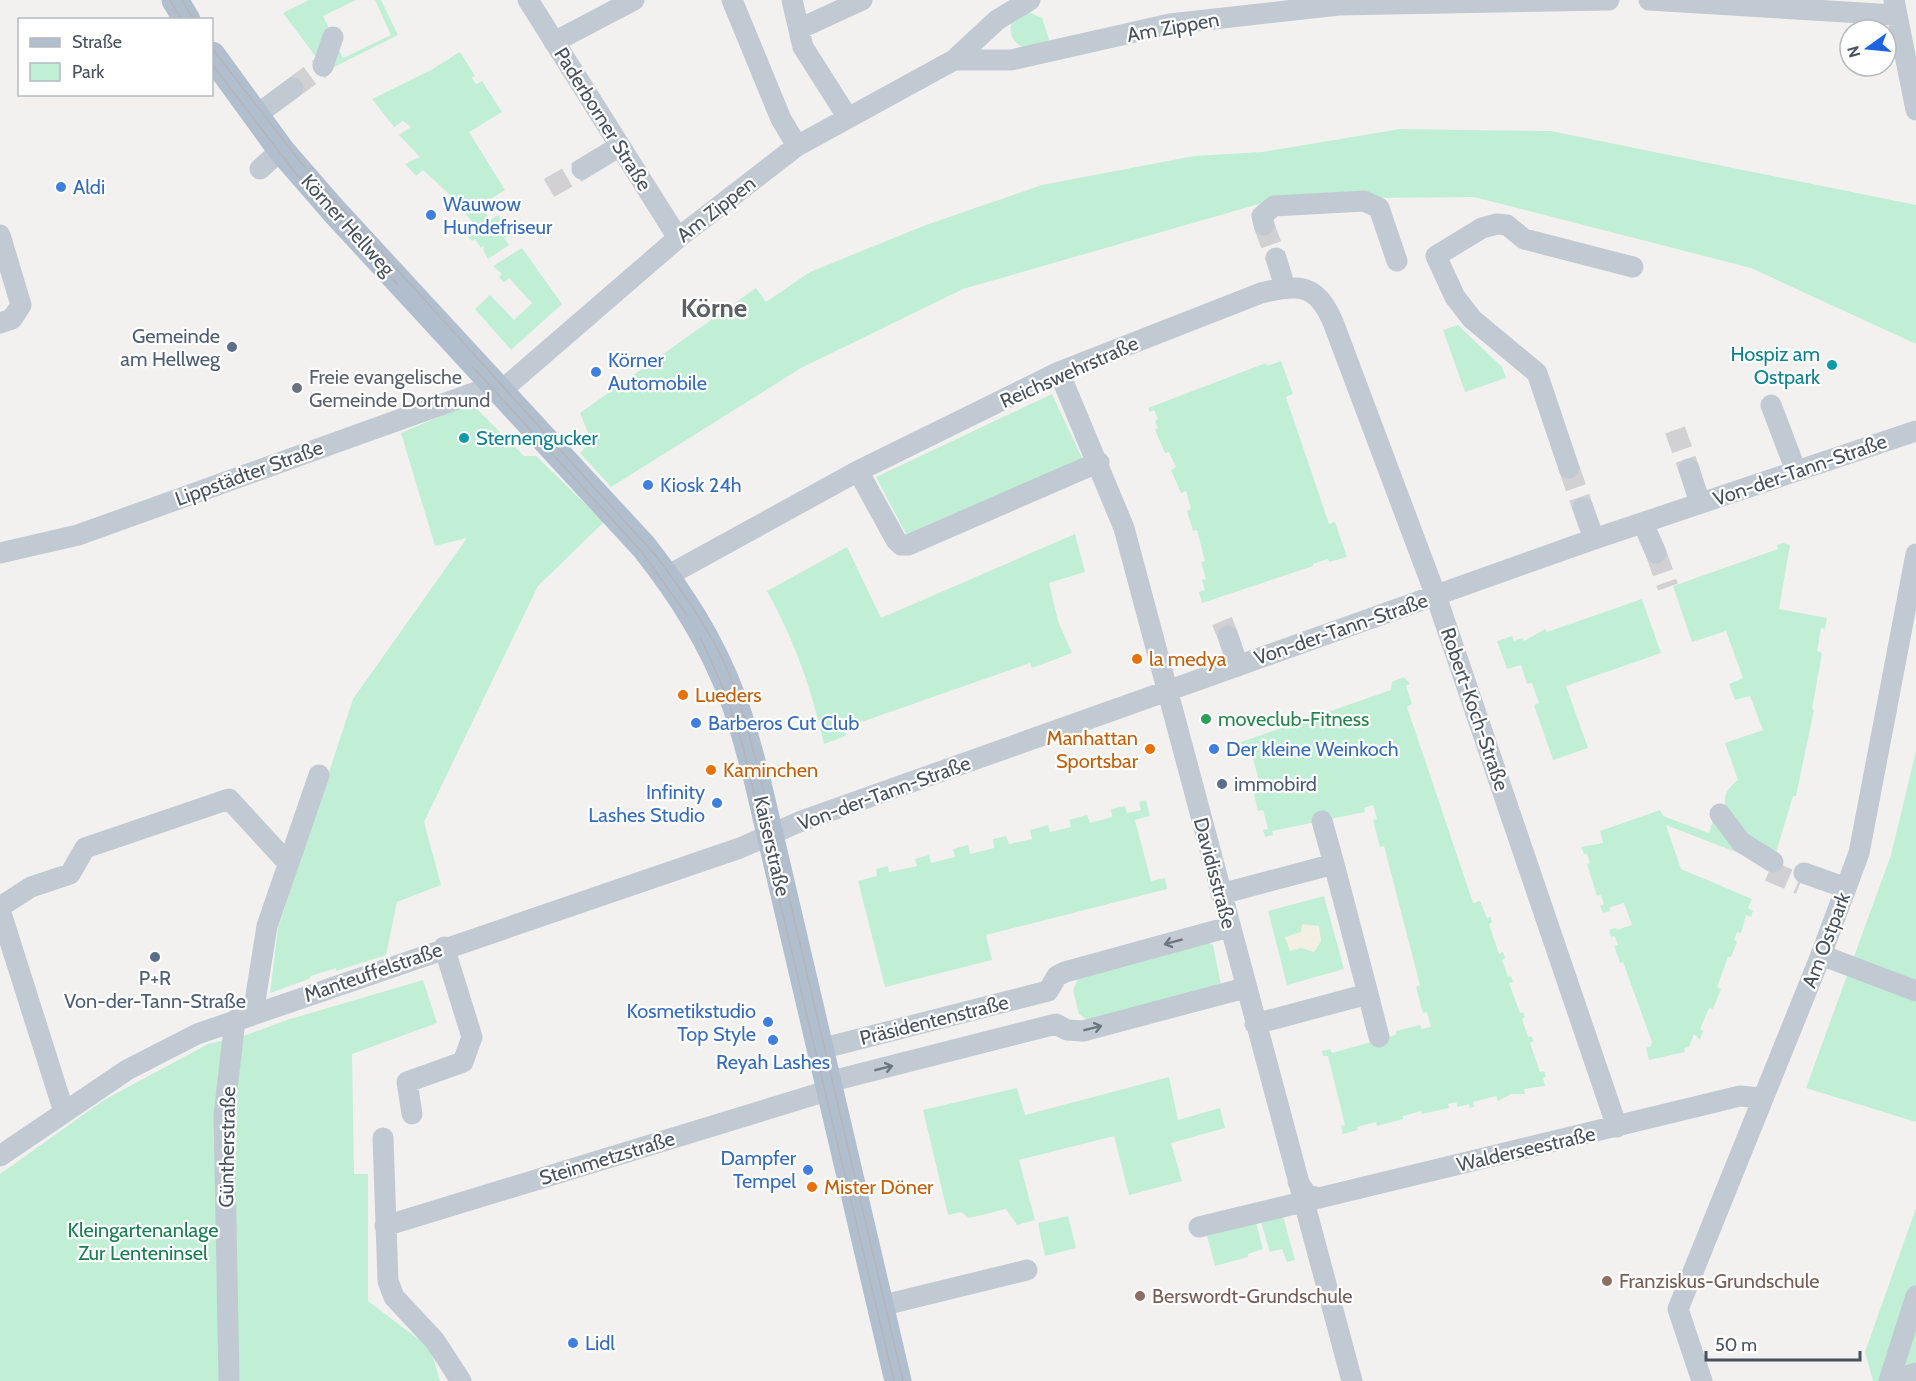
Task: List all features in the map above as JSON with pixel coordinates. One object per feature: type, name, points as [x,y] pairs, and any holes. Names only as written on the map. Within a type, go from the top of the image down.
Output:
[{"type":"main road","points":[[175,0],[186,18]]},
{"type":"main road","name":"Körner Hellweg","points":[[213,56],[281,150],[498,388]]},
{"type":"main road","name":"Kaiserstraße","points":[[498,388],[644,548],[666,576],[707,640],[729,688],[757,779],[898,1381]]},
{"type":"street","name":"Paderborner Straße","points":[[528,0],[678,238]]},
{"type":"street","points":[[554,42],[634,0]]},
{"type":"street","points":[[732,0],[782,119],[797,146]]},
{"type":"street","points":[[792,0],[803,47],[848,118]]},
{"type":"street","points":[[799,29],[862,0]]},
{"type":"street","name":"Am Zippen","points":[[498,388],[678,238],[797,146],[954,60],[997,20],[1030,0]]},
{"type":"street","name":"Am Zippen","points":[[954,60],[1011,60],[1170,24],[1338,2],[1609,0]]},
{"type":"street","points":[[1649,0],[1894,8],[1915,98]]},
{"type":"street","points":[[323,66],[333,37]]},
{"type":"street","points":[[255,116],[293,88]]},
{"type":"street","points":[[582,169],[620,146]]},
{"type":"street","points":[[260,169],[281,150]]},
{"type":"street","points":[[1264,225],[1262,216],[1274,206],[1364,201],[1379,208],[1397,261]]},
{"type":"street","points":[[1569,468],[1537,373],[1472,319],[1455,297],[1436,256],[1482,228],[1497,224],[1508,225],[1524,239],[1633,267]]},
{"type":"street","points":[[0,234],[18,287],[21,305],[18,313],[0,323]]},
{"type":"street","points":[[1276,258],[1286,287]]},
{"type":"street","name":"Reichswehrstraße","points":[[666,576],[858,471],[1059,372],[1261,293],[1286,287]]},
{"type":"street","name":"Robert-Koch-Straße","points":[[1286,287],[1301,287],[1315,294],[1325,303],[1436,596],[1617,1127]]},
{"type":"street","name":"Davidisstraße","points":[[1059,372],[1099,462],[1124,528],[1245,988],[1307,1194],[1310,1225],[1352,1381]]},
{"type":"street","name":"Lippstädter Straße","points":[[0,553],[78,535],[498,388]]},
{"type":"street","points":[[1771,405],[1796,471]]},
{"type":"street","name":"Von-der-Tann-Straße","points":[[770,835],[1594,539],[1916,431]]},
{"type":"street","points":[[858,471],[896,540],[901,545],[908,545],[1099,462]]},
{"type":"street","points":[[1689,469],[1700,503]]},
{"type":"street","points":[[1582,508],[1594,539]]},
{"type":"street","points":[[1643,523],[1656,554]]},
{"type":"street","name":"Am Ostpark","points":[[1702,1381],[1678,1309],[1761,1098],[1821,955],[1859,853],[1916,554]]},
{"type":"street","points":[[1228,636],[1238,666]]},
{"type":"street","name":"Güntherstraße","points":[[229,1381],[224,1115],[244,1017],[267,926],[287,862],[319,775]]},
{"type":"street","points":[[64,1112],[0,908],[31,887],[70,874],[85,848],[229,799],[287,862]]},
{"type":"street","points":[[1720,814],[1741,842],[1773,862]]},
{"type":"street","points":[[1322,821],[1379,1037]]},
{"type":"street","name":"Manteuffelstraße","points":[[0,1156],[159,1051],[244,1017],[728,852],[770,835]]},
{"type":"street","points":[[1221,894],[1334,864]]},
{"type":"street","points":[[1802,878],[1844,893]]},
{"type":"street","points":[[1056,1024],[1048,991],[1057,976],[1230,927]]},
{"type":"street","points":[[412,1114],[406,1082],[463,1062],[472,1037],[444,947]]},
{"type":"street","points":[[1821,955],[1916,992]]},
{"type":"street","name":"Präsidentenstraße","points":[[829,1086],[1056,1024],[1067,1030],[1083,1031],[1245,988]]},
{"type":"street","name":"Präsidentenstraße","points":[[820,1049],[1048,991]]},
{"type":"street","points":[[1255,1024],[1368,994]]},
{"type":"street","name":"Steinmetzstraße","points":[[386,1226],[829,1086]]},
{"type":"street","name":"Walderseestraße","points":[[1199,1227],[1307,1194],[1617,1127],[1740,1096],[1761,1098]]},
{"type":"street","points":[[383,1138],[388,1281],[394,1297],[435,1341],[461,1381]]},
{"type":"street","points":[[880,1306],[1027,1270]]},
{"type":"street","points":[[1890,1381],[1916,1296]]},
{"type":"street","points":[[1890,1381],[1916,1373]]},
{"type":"green space","points":[[309,0],[356,0],[323,16],[330,30],[319,61],[283,13]]},
{"type":"green space","points":[[375,0],[381,0],[398,35],[326,71],[336,44],[343,58],[391,35]]},
{"type":"green space","points":[[1029,12],[1042,18],[1050,42],[1026,48],[1015,41],[1011,30],[1012,21]]},
{"type":"green space","points":[[460,52],[475,76],[472,78],[476,84],[482,81],[502,112],[469,132],[505,190],[481,205],[490,220],[498,215],[511,234],[504,238],[509,245],[488,259],[483,250],[484,246],[481,248],[475,239],[472,241],[463,232],[474,224],[449,194],[423,170],[416,176],[405,164],[420,157],[399,135],[411,127],[403,121],[394,127],[372,99],[431,70]]},
{"type":"green space","points":[[1400,129],[1551,131],[1916,205],[1916,344],[1751,268],[1474,197],[1276,199],[963,289],[801,368],[611,487],[580,453],[591,440],[580,413],[756,288],[766,302],[810,272],[926,225],[1042,185],[1194,156],[1262,152]]},
{"type":"green space","points":[[522,248],[562,304],[511,350],[475,309],[490,295],[514,320],[532,303],[509,278],[504,282],[499,277],[502,274],[493,266]]},
{"type":"green space","points":[[1458,325],[1502,367],[1506,378],[1465,392],[1443,330]]},
{"type":"green space","points":[[1281,361],[1293,394],[1286,397],[1329,524],[1335,522],[1347,557],[1329,562],[1328,559],[1202,603],[1199,592],[1205,590],[1202,580],[1206,579],[1201,562],[1205,561],[1197,530],[1193,531],[1187,511],[1191,509],[1186,491],[1181,493],[1171,470],[1176,467],[1169,452],[1165,453],[1155,430],[1158,428],[1155,421],[1158,419],[1154,410],[1150,412],[1148,408],[1266,363],[1267,366]]},
{"type":"green space","points":[[1052,394],[1083,460],[906,534],[876,477]]},
{"type":"green space","points":[[471,403],[524,456],[536,456],[604,522],[538,586],[424,822],[441,885],[397,902],[386,955],[336,971],[336,968],[311,976],[309,979],[270,993],[278,928],[353,699],[467,538],[435,546],[401,433]]},
{"type":"green space","points":[[1075,534],[1085,572],[1049,583],[1058,621],[1072,653],[1032,668],[1030,663],[844,728],[846,736],[824,744],[814,703],[801,665],[786,628],[767,591],[847,547],[881,618]]},
{"type":"green space","points":[[1783,543],[1790,545],[1779,609],[1827,618],[1825,629],[1821,628],[1817,651],[1822,653],[1812,709],[1814,710],[1796,796],[1793,796],[1772,866],[1666,825],[1681,869],[1752,899],[1748,908],[1753,911],[1751,917],[1746,915],[1741,933],[1737,932],[1734,940],[1737,942],[1731,957],[1728,957],[1717,987],[1721,989],[1713,1009],[1709,1008],[1700,1029],[1703,1031],[1700,1040],[1694,1034],[1689,1047],[1684,1048],[1685,1052],[1649,1060],[1646,1048],[1651,1046],[1652,1042],[1623,962],[1620,963],[1614,946],[1618,945],[1615,936],[1611,937],[1609,930],[1632,925],[1624,903],[1610,907],[1610,911],[1603,913],[1600,906],[1604,904],[1601,895],[1597,896],[1587,864],[1590,863],[1581,847],[1603,843],[1600,831],[1660,810],[1663,816],[1709,833],[1714,818],[1726,810],[1726,793],[1738,780],[1725,743],[1763,730],[1750,696],[1735,700],[1729,684],[1743,678],[1726,631],[1692,642],[1673,586],[1778,549],[1777,545]]},
{"type":"green space","points":[[1642,599],[1661,653],[1566,686],[1588,748],[1553,760],[1534,705],[1539,703],[1532,683],[1527,684],[1521,665],[1507,669],[1497,641],[1512,636],[1514,641],[1522,638],[1524,641],[1545,629],[1547,632]]},
{"type":"green space","points":[[1404,677],[1410,684],[1406,686],[1412,704],[1407,707],[1473,903],[1480,901],[1487,918],[1491,917],[1492,922],[1489,924],[1499,954],[1503,952],[1505,958],[1502,960],[1508,977],[1511,976],[1513,982],[1509,983],[1520,1013],[1523,1012],[1525,1017],[1522,1019],[1528,1037],[1531,1036],[1534,1041],[1530,1043],[1540,1072],[1544,1071],[1545,1086],[1524,1089],[1525,1094],[1511,1094],[1498,1101],[1496,1096],[1473,1102],[1474,1107],[1470,1108],[1469,1104],[1458,1107],[1456,1102],[1448,1104],[1449,1108],[1422,1114],[1421,1111],[1377,1126],[1376,1122],[1343,1134],[1341,1126],[1345,1125],[1328,1056],[1323,1056],[1322,1051],[1330,1049],[1332,1053],[1396,1035],[1396,1031],[1420,1025],[1422,1029],[1431,1027],[1427,1012],[1423,1013],[1416,987],[1420,985],[1384,846],[1380,847],[1373,820],[1377,819],[1373,805],[1364,808],[1365,812],[1272,831],[1273,835],[1265,837],[1263,830],[1268,829],[1263,810],[1258,811],[1254,794],[1268,790],[1265,779],[1259,781],[1253,758],[1249,758],[1246,746],[1242,746],[1241,742],[1391,690],[1392,682]]},
{"type":"green space","points":[[1916,751],[1916,1122],[1806,1088],[1891,855]]},
{"type":"green space","points":[[1146,800],[1150,816],[1135,820],[1151,881],[1165,878],[1167,889],[986,935],[992,960],[885,987],[858,881],[877,876],[876,869],[888,866],[889,872],[917,866],[915,859],[929,855],[931,863],[955,857],[953,849],[968,845],[970,854],[994,848],[993,839],[1006,836],[1009,844],[1032,839],[1030,830],[1048,825],[1050,832],[1071,827],[1069,820],[1087,815],[1090,823],[1112,817],[1111,809],[1125,806],[1127,813],[1141,810],[1139,802]]},
{"type":"green space","points":[[1324,896],[1344,969],[1287,985],[1268,911]]},
{"type":"green space","points":[[1209,943],[1213,945],[1221,985],[1087,1020],[1079,1014],[1073,990],[1078,979]]},
{"type":"green space","name":"Kleingartenanlage Zur Lenteninsel","points":[[423,980],[437,1023],[352,1054],[354,1174],[368,1174],[368,1301],[430,1348],[440,1381],[0,1381],[0,1174],[104,1100],[208,1044],[249,1034],[287,1020]]},
{"type":"green space","points":[[1169,1077],[1178,1120],[1220,1108],[1225,1128],[1171,1143],[1182,1181],[1129,1195],[1114,1136],[1019,1160],[1035,1220],[1017,1225],[1006,1209],[969,1218],[961,1212],[948,1215],[923,1110],[1017,1088],[1025,1115]]},
{"type":"green space","points":[[1916,1208],[1916,1381],[1873,1381],[1865,1352]]},
{"type":"green space","points":[[1068,1216],[1076,1248],[1045,1256],[1038,1223]]},
{"type":"green space","points":[[1283,1216],[1295,1260],[1287,1262],[1282,1249],[1270,1252],[1261,1222]]},
{"type":"green space","points":[[1256,1223],[1263,1249],[1248,1254],[1248,1257],[1215,1266],[1207,1236]]},
{"type":"sand","points":[[1302,924],[1319,926],[1321,941],[1314,952],[1301,948],[1290,951],[1285,937],[1301,932]]},
{"type":"tunnel","points":[[293,88],[323,66]]},
{"type":"tunnel","points":[[549,188],[582,169]]},
{"type":"tunnel","points":[[1264,225],[1276,258]]},
{"type":"tunnel","points":[[1675,430],[1689,469]]},
{"type":"tunnel","points":[[1569,468],[1583,508]]},
{"type":"tunnel","points":[[1656,553],[1668,587]]},
{"type":"tunnel","points":[[1222,621],[1228,636]]},
{"type":"tunnel","points":[[1769,871],[1800,884]]},
{"type":"tram line","points":[[170,0],[181,18]]},
{"type":"tram line","points":[[182,0],[193,18]]},
{"type":"tram line","points":[[213,49],[302,164],[657,557],[692,606],[722,658],[742,712],[767,804],[903,1381]]},
{"type":"tram line","points":[[213,65],[293,170],[397,284]]},
{"type":"tram line","points":[[472,366],[641,551],[687,615]]},
{"type":"tram line","points":[[701,639],[725,692],[743,747],[894,1381]]},
{"type":"place","name":"Aldi","points":[[61,187]]},
{"type":"place","name":"Wauwow Hundefriseur","points":[[431,215]]},
{"type":"place","name":"Gemeinde am Hellweg","points":[[232,347]]},
{"type":"place","name":"Hospiz am Ostpark","points":[[1832,365]]},
{"type":"place","name":"Körner Automobile","points":[[596,372]]},
{"type":"place","name":"Freie evangelische Gemeinde Dortmund","points":[[297,388]]},
{"type":"place","name":"Sternengucker","points":[[464,438]]},
{"type":"place","name":"Kiosk 24h","points":[[648,485]]},
{"type":"place","name":"la medya","points":[[1137,659]]},
{"type":"place","name":"Lueders","points":[[683,695]]},
{"type":"place","name":"moveclub-Fitness","points":[[1206,719]]},
{"type":"place","name":"Barberos Cut Club","points":[[696,723]]},
{"type":"place","name":"Manhattan Sportsbar","points":[[1150,749]]},
{"type":"place","name":"Der kleine Weinkoch","points":[[1214,749]]},
{"type":"place","name":"Kaminchen","points":[[711,770]]},
{"type":"place","name":"immobird","points":[[1222,784]]},
{"type":"place","name":"Infinity Lashes Studio","points":[[717,803]]},
{"type":"place","name":"P+R Von-der-Tann-Straße","points":[[155,957]]},
{"type":"place","name":"Kosmetikstudio Top Style","points":[[768,1022]]},
{"type":"place","name":"Reyah Lashes","points":[[773,1040]]},
{"type":"place","name":"Dampfer Tempel","points":[[808,1170]]},
{"type":"place","name":"Mister Döner","points":[[812,1187]]},
{"type":"place","name":"Franziskus-Grundschule","points":[[1607,1281]]},
{"type":"place","name":"Berswordt-Grundschule","points":[[1140,1296]]},
{"type":"place","name":"Lidl","points":[[573,1343]]},
{"type":"district","name":"Körne","points":[[714,308]]}]
